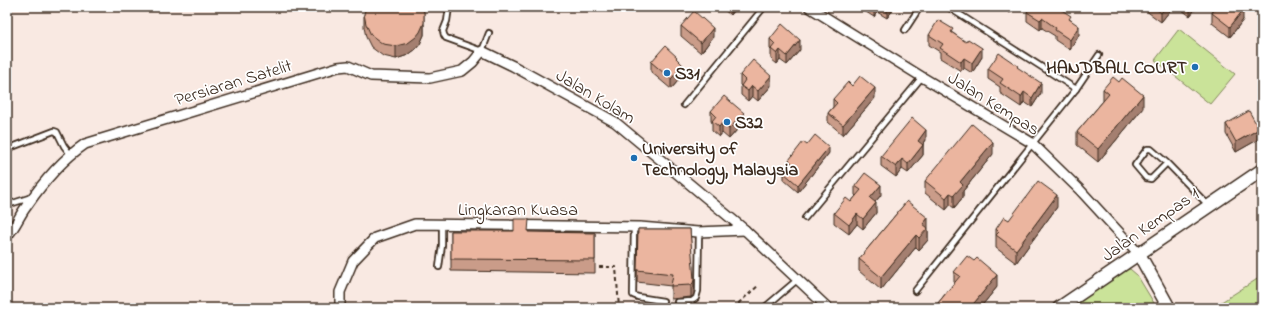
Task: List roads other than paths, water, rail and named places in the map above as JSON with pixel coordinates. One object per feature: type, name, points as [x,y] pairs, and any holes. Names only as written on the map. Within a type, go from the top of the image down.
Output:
[{"type":"street","name":"Jalan Kempas","points":[[809,7],[1032,143],[1080,190],[1139,254]]},
{"type":"street","name":"Persiaran Satelit","points":[[7,236],[33,196],[71,156],[90,142],[338,67],[348,66],[371,76],[430,78],[462,71],[473,62],[482,51]]},
{"type":"street","name":"Jalan Kolam","points":[[482,51],[513,66],[615,122],[745,230],[828,308]]},
{"type":"street","name":"Jalan Kempas 1","points":[[1059,308],[1262,170]]},
{"type":"street","name":"Lingkaran Kuasa","points":[[340,308],[340,292],[353,261],[375,238],[415,224],[634,226],[699,232],[745,230]]},
{"type":"street","points":[[1139,254],[1169,308]]},
{"type":"lane","points":[[449,7],[447,21],[443,31],[446,38],[482,51]]},
{"type":"lane","points":[[684,105],[764,7]]},
{"type":"lane","points":[[905,30],[920,7]]},
{"type":"lane","points":[[948,7],[1076,89]]},
{"type":"lane","name":"Persiaran Satelit","points":[[482,51],[489,33]]},
{"type":"lane","points":[[915,291],[1076,89],[1099,55]]},
{"type":"lane","points":[[805,218],[922,77]]},
{"type":"lane","points":[[7,149],[54,131],[57,132],[71,156]]},
{"type":"lane","points":[[1167,163],[1151,179],[1146,178],[1135,165],[1147,149],[1151,149],[1167,163],[1209,206]]},
{"type":"lane","points":[[7,205],[33,196]]},
{"type":"lane","points":[[439,267],[442,225]]},
{"type":"lane","points":[[634,226],[632,295],[663,301]]},
{"type":"lane","points":[[677,302],[692,301],[696,298],[698,291],[699,232]]},
{"type":"lane","points":[[765,307],[797,280]]},
{"type":"place","name":"HANDBALL COURT","points":[[1195,67]]},
{"type":"place","name":"S31","points":[[667,73]]},
{"type":"place","name":"S32","points":[[727,122]]},
{"type":"place","name":"University of Technology, Malaysia","points":[[634,158]]}]
